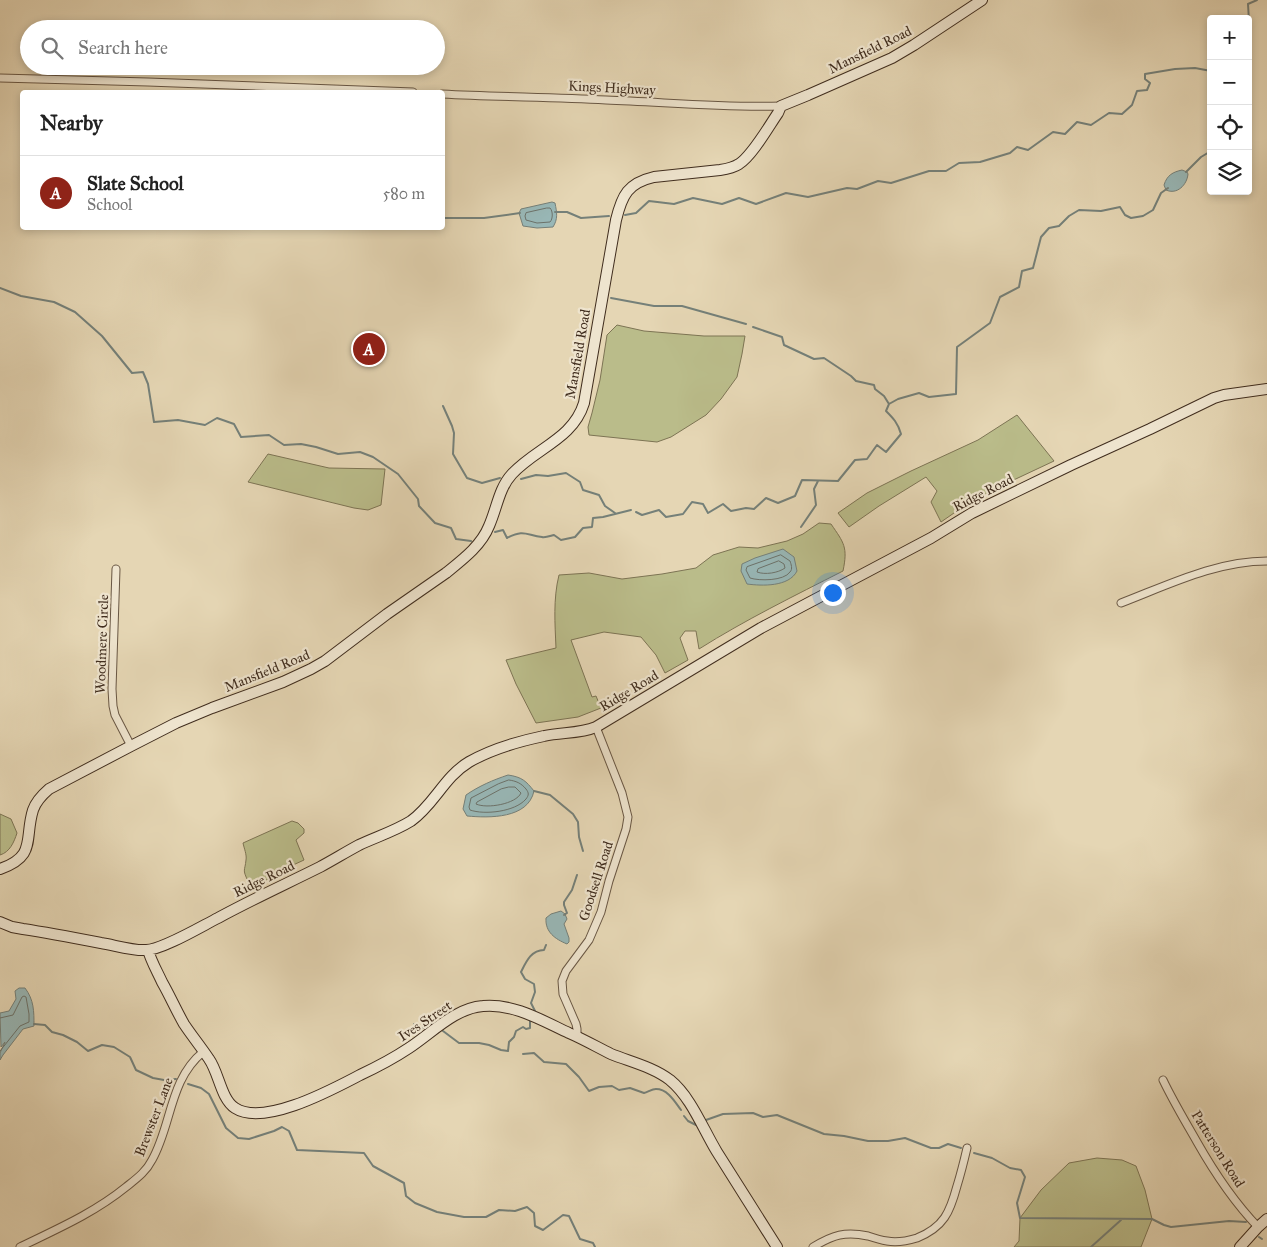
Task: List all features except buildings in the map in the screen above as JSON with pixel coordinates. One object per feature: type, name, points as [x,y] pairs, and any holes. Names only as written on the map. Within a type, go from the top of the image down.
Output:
[{"type":"street","name":"Mansfield Road","points":[[0,869],[17,861],[26,850],[29,842],[33,810],[42,795],[59,783],[191,717],[283,682],[326,661],[446,573],[470,552],[485,535],[490,526],[500,495],[508,479],[520,466],[564,434],[578,420],[582,411],[616,220],[622,198],[631,187],[644,179],[670,174],[720,170],[738,165],[748,156],[781,106],[892,58],[982,0]]},
{"type":"street","points":[[0,78],[360,90]]},
{"type":"street","name":"Kings Highway","points":[[445,94],[781,106]]},
{"type":"street","name":"Ridge Road","points":[[148,950],[155,949],[180,937],[359,845],[409,822],[426,808],[454,773],[475,759],[532,739],[579,732],[596,727],[761,628],[931,538],[992,502],[1214,398],[1267,389]]},
{"type":"street","points":[[1121,603],[1212,569],[1254,561],[1267,561]]},
{"type":"street","name":"Woodmere Circle","points":[[116,569],[113,706],[119,724],[131,746]]},
{"type":"street","name":"Goodsell Road","points":[[577,1036],[576,1024],[563,994],[562,981],[566,971],[583,949],[601,912],[628,817],[622,793],[596,727]]},
{"type":"street","points":[[0,922],[12,927],[148,950]]},
{"type":"street","name":"Ives Street","points":[[148,950],[180,1015],[214,1067],[224,1094],[231,1105],[239,1110],[257,1113],[268,1112],[292,1106],[335,1089],[399,1055],[456,1015],[479,1006],[513,1010],[532,1016],[610,1053],[654,1071],[670,1080],[692,1108],[777,1247]]},
{"type":"street","name":"Brewster Lane","points":[[20,1247],[96,1209],[143,1173],[152,1160],[181,1081],[194,1061],[204,1052]]},
{"type":"street","name":"Patterson Road","points":[[1163,1080],[1207,1160],[1240,1207],[1258,1227]]},
{"type":"street","points":[[813,1247],[831,1237],[843,1234],[865,1236],[893,1242],[924,1235],[944,1219],[950,1210],[967,1148]]},
{"type":"street","points":[[1240,1247],[1267,1219]]},
{"type":"green space","points":[[617,325],[644,331],[704,336],[745,336],[737,377],[721,399],[706,415],[671,437],[657,442],[589,435],[588,427],[600,380],[607,335]]},
{"type":"green space","points":[[1017,415],[1054,461],[967,504],[941,522],[931,502],[937,491],[926,477],[849,527],[838,513],[867,493],[978,440]]},
{"type":"green space","points":[[268,454],[329,468],[385,469],[381,505],[368,510],[354,508],[248,482]]},
{"type":"green space","points":[[819,523],[831,524],[842,541],[845,551],[843,571],[752,618],[699,649],[696,631],[685,631],[680,638],[688,660],[665,673],[656,655],[641,637],[604,632],[571,640],[592,697],[596,696],[601,708],[578,717],[536,723],[506,660],[556,648],[555,602],[559,575],[589,573],[622,579],[696,568],[713,555],[739,547],[758,548],[787,541],[803,534]]},
{"type":"green space","points":[[0,814],[11,819],[17,833],[9,849],[0,855]]},
{"type":"green space","points":[[292,821],[298,823],[304,829],[304,833],[296,840],[304,860],[280,871],[276,876],[257,884],[248,881],[244,872],[246,856],[243,843]]},
{"type":"green space","points":[[1097,1158],[1122,1160],[1136,1166],[1145,1190],[1152,1219],[1141,1247],[1014,1247],[1019,1241],[1020,1218],[1041,1190],[1069,1163]]},
{"type":"water","points":[[1182,170],[1188,174],[1184,185],[1178,190],[1166,190],[1164,185],[1169,176]]},
{"type":"water","points":[[552,202],[555,203],[557,213],[553,227],[537,228],[523,226],[519,213],[521,209]]},
{"type":"water","points":[[783,549],[794,557],[797,571],[793,576],[782,583],[747,584],[741,571],[742,564]]},
{"type":"water","points":[[508,775],[523,780],[534,791],[524,807],[506,815],[467,816],[463,809],[466,795]]},
{"type":"water","points":[[561,911],[567,919],[564,924],[569,938],[567,944],[549,931],[546,923],[546,918],[551,914]]},
{"type":"water","points":[[19,988],[25,988],[32,1001],[34,1026],[23,1029],[0,1060],[0,1053],[5,1042],[1,1047],[0,1013],[9,1011],[16,999],[15,991]]},
{"type":"waterway","points":[[1249,15],[1248,4],[1257,0]]},
{"type":"waterway","points":[[625,215],[636,213],[649,201],[674,204],[693,198],[722,204],[739,198],[756,204],[786,193],[808,197],[847,188],[857,189],[878,181],[891,183],[929,171],[946,171],[959,163],[980,162],[1010,153],[1017,147],[1028,150],[1053,132],[1065,134],[1077,122],[1091,125],[1109,113],[1122,114],[1132,105],[1137,91],[1147,90],[1150,83],[1145,79],[1145,74],[1175,69],[1195,68],[1207,70]]},
{"type":"waterway","points":[[1186,172],[1207,153]]},
{"type":"waterway","points":[[636,512],[642,515],[659,510],[666,517],[683,514],[692,502],[703,504],[708,513],[723,504],[731,511],[746,508],[754,509],[766,498],[778,503],[795,496],[802,480],[838,481],[855,460],[867,459],[877,445],[886,452],[901,434],[895,421],[886,411],[889,404],[898,399],[919,393],[929,397],[956,394],[957,347],[990,323],[1000,297],[1019,287],[1022,271],[1033,268],[1041,237],[1049,228],[1059,226],[1069,216],[1079,210],[1101,211],[1120,207],[1125,215],[1131,218],[1143,216],[1153,210],[1161,193],[1168,188]]},
{"type":"waterway","points":[[555,212],[567,212],[581,218],[609,216]]},
{"type":"waterway","points":[[445,218],[484,218],[520,213]]},
{"type":"waterway","points":[[0,288],[21,296],[54,302],[75,312],[102,336],[132,373],[143,372],[148,384],[154,422],[178,420],[205,425],[217,418],[234,424],[241,437],[269,435],[284,445],[301,444],[338,454],[360,452],[373,457],[398,474],[418,499],[419,506],[435,523],[451,528],[456,539],[471,541]]},
{"type":"waterway","points":[[611,298],[654,306],[682,306],[746,324]]},
{"type":"waterway","points":[[753,327],[782,337],[784,345],[814,359],[824,358],[856,381],[874,385],[875,389],[884,396],[889,404]]},
{"type":"waterway","points":[[443,406],[454,433],[453,454],[467,478],[482,483],[500,478]]},
{"type":"waterway","points":[[521,479],[536,475],[548,476],[566,473],[580,482],[583,490],[599,495],[605,506],[615,513]]},
{"type":"waterway","points":[[801,527],[816,505],[814,489],[818,481]]},
{"type":"waterway","points":[[495,532],[503,530],[507,538],[525,533],[543,537],[554,535],[561,540],[575,537],[583,528],[592,527],[593,518],[631,510]]},
{"type":"waterway","points":[[534,791],[550,795],[573,814],[578,822],[579,837],[583,851]]},
{"type":"waterway","points":[[564,915],[567,913],[564,902],[572,890],[577,875]]},
{"type":"waterway","points":[[535,1011],[531,1003],[535,992],[534,984],[525,979],[521,972],[532,954],[544,950],[546,945]]},
{"type":"waterway","points":[[443,1031],[459,1043],[479,1043],[508,1051],[509,1042],[514,1037],[516,1031],[523,1027],[526,1029],[530,1028],[530,1020]]},
{"type":"waterway","points":[[414,1024],[425,1028],[434,1022],[436,1024]]},
{"type":"waterway","points":[[34,1024],[45,1025],[52,1032],[77,1042],[88,1051],[102,1045],[114,1047],[130,1057],[136,1070],[153,1078],[164,1080],[176,1079]]},
{"type":"waterway","points":[[523,1054],[534,1053],[544,1062],[566,1064],[589,1091],[599,1087],[612,1086],[619,1090],[630,1088],[644,1093],[654,1089],[660,1090],[671,1096],[681,1110]]},
{"type":"waterway","points":[[188,1084],[201,1088],[209,1094],[226,1128],[238,1138],[249,1139],[282,1127],[289,1131],[297,1150],[364,1153],[373,1166],[404,1183],[406,1196],[415,1203],[437,1212],[464,1217],[486,1217],[499,1210],[515,1211],[527,1207],[534,1213],[535,1226],[543,1230],[563,1215],[569,1216],[580,1239],[593,1243],[595,1247]]},
{"type":"waterway","points":[[706,1120],[723,1114],[753,1113],[763,1117],[777,1115],[824,1134],[868,1141],[888,1141],[905,1138],[931,1148],[939,1148],[948,1144],[961,1148]]},
{"type":"waterway","points":[[684,1116],[688,1121],[696,1125]]},
{"type":"waterway","points":[[974,1153],[992,1158],[1010,1168],[1021,1170],[1025,1177],[1017,1203],[1020,1218],[1152,1219],[1171,1227],[1229,1221],[1246,1222]]},
{"type":"waterway","points":[[1091,1247],[1121,1220]]},
{"type":"place","name":"Slate School","points":[[369,349]]}]
